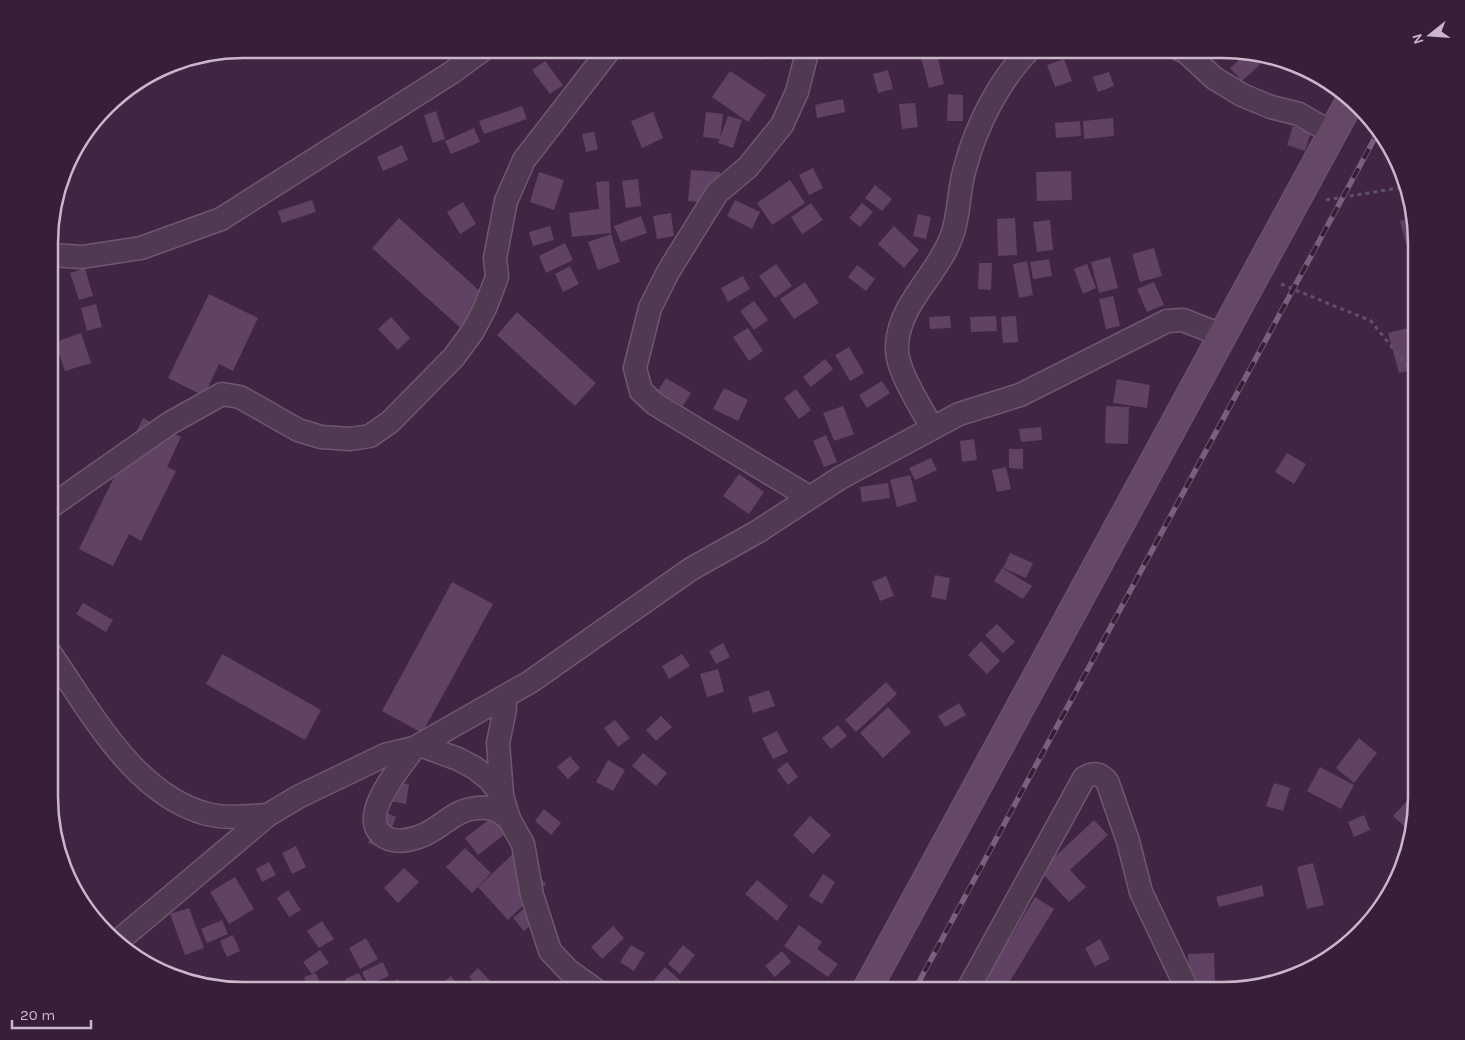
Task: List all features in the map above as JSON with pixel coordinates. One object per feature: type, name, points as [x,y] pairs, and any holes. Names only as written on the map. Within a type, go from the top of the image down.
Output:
[{"type":"street","points":[[58,256],[82,257],[141,248],[221,219],[472,58]]},
{"type":"street","points":[[58,502],[170,423],[222,394],[240,396],[298,430],[321,437],[350,438],[370,436],[390,422],[454,357],[473,331],[485,308],[496,277],[496,258],[506,201],[524,160],[603,58]]},
{"type":"street","points":[[806,58],[797,92],[782,125],[748,167],[717,193],[668,272],[650,308],[635,368],[641,391],[655,404],[809,497]]},
{"type":"street","points":[[932,428],[898,362],[897,345],[900,328],[905,314],[951,238],[965,167],[984,117],[1001,87],[1021,58]]},
{"type":"street","points":[[1192,58],[1214,78],[1242,95],[1271,107],[1299,114],[1332,132]]},
{"type":"street","points":[[871,982],[1254,273],[1347,106]]},
{"type":"street","points":[[122,938],[268,816],[298,797],[385,755],[417,746],[530,682],[691,569],[757,532],[840,478],[959,414],[1020,395],[1167,321],[1183,320],[1221,335]]},
{"type":"street","points":[[58,665],[102,729],[142,776],[191,808],[208,815],[268,816]]},
{"type":"street","points":[[504,697],[505,709],[501,722],[498,750],[502,796],[509,818],[523,844],[532,895],[550,951],[569,971],[584,982]]},
{"type":"street","points":[[417,746],[458,759],[475,768],[490,780],[502,796]]},
{"type":"street","points":[[417,746],[387,784],[377,806],[376,823],[378,832],[386,838],[395,841],[420,837],[468,809],[491,807],[509,818]]},
{"type":"street","points":[[972,982],[1084,778],[1092,774],[1101,775],[1107,781],[1128,841],[1141,892],[1184,982]]},
{"type":"path","points":[[1291,207],[1399,187]]},
{"type":"path","points":[[1254,273],[1371,321],[1408,367]]},
{"type":"building","points":[[921,58],[938,58],[944,84],[929,88]]},
{"type":"building","points":[[1241,58],[1263,62],[1242,81],[1230,68]]},
{"type":"building","points":[[1064,59],[1072,81],[1055,87],[1047,65]]},
{"type":"building","points":[[545,61],[563,85],[550,94],[532,70]]},
{"type":"building","points":[[888,70],[893,89],[878,93],[873,74]]},
{"type":"building","points":[[730,71],[766,95],[748,122],[712,97]]},
{"type":"building","points":[[1109,72],[1114,86],[1098,92],[1093,77]]},
{"type":"building","points":[[948,94],[963,95],[963,121],[947,121]]},
{"type":"building","points":[[843,99],[845,112],[817,118],[815,105]]},
{"type":"building","points":[[915,103],[918,127],[902,129],[899,104]]},
{"type":"building","points":[[522,106],[527,119],[484,134],[479,121]]},
{"type":"building","points":[[436,111],[445,139],[433,143],[424,115]]},
{"type":"building","points":[[653,112],[663,138],[642,148],[631,121]]},
{"type":"building","points":[[706,112],[723,114],[720,139],[703,137]]},
{"type":"building","points":[[728,116],[742,120],[733,148],[718,143]]},
{"type":"building","points":[[1113,118],[1114,136],[1084,139],[1083,121]]},
{"type":"building","points":[[1080,121],[1081,136],[1056,138],[1055,123]]},
{"type":"building","points":[[1293,126],[1311,132],[1305,151],[1287,145]]},
{"type":"building","points":[[474,128],[480,142],[451,154],[445,141]]},
{"type":"building","points":[[594,132],[598,149],[586,152],[582,134]]},
{"type":"building","points":[[402,145],[408,160],[383,171],[377,157]]},
{"type":"building","points":[[813,168],[823,188],[809,195],[799,175]]},
{"type":"building","points":[[691,170],[720,172],[717,204],[688,201]]},
{"type":"building","points":[[1071,171],[1072,200],[1037,201],[1036,172]]},
{"type":"building","points":[[539,172],[564,180],[554,210],[530,202]]},
{"type":"building","points":[[638,179],[641,206],[626,208],[622,181]]},
{"type":"building","points":[[790,180],[805,203],[772,225],[757,203]]},
{"type":"building","points":[[609,181],[611,233],[572,237],[569,213],[599,209],[596,182]]},
{"type":"building","points":[[875,185],[892,199],[882,211],[865,198]]},
{"type":"building","points":[[312,200],[316,212],[282,223],[278,211]]},
{"type":"building","points":[[735,200],[760,212],[752,229],[727,216]]},
{"type":"building","points":[[463,202],[476,224],[460,234],[447,212]]},
{"type":"building","points":[[811,203],[823,220],[802,234],[791,217]]},
{"type":"building","points":[[862,203],[873,212],[860,227],[849,218]]},
{"type":"building","points":[[671,213],[674,236],[657,239],[653,216]]},
{"type":"building","points":[[918,214],[931,217],[926,239],[913,236]]},
{"type":"building","points":[[641,216],[647,233],[621,242],[614,226]]},
{"type":"building","points":[[399,218],[493,303],[466,333],[372,248]]},
{"type":"building","points":[[1015,218],[1017,255],[998,256],[997,219]]},
{"type":"building","points":[[1406,219],[1408,251],[1400,221]]},
{"type":"building","points":[[1050,220],[1053,250],[1037,252],[1033,222]]},
{"type":"building","points":[[550,226],[554,240],[533,246],[529,232]]},
{"type":"building","points":[[894,226],[919,250],[904,268],[878,244]]},
{"type":"building","points":[[611,234],[620,262],[598,270],[588,242]]},
{"type":"building","points":[[565,243],[573,260],[546,273],[539,256]]},
{"type":"building","points":[[1154,248],[1162,276],[1140,282],[1132,254]]},
{"type":"building","points":[[1110,257],[1118,288],[1099,293],[1091,262]]},
{"type":"building","points":[[1049,259],[1052,276],[1033,279],[1030,262]]},
{"type":"building","points":[[1027,261],[1033,295],[1019,298],[1013,264]]},
{"type":"building","points":[[979,263],[992,263],[991,290],[978,289]]},
{"type":"building","points":[[776,264],[792,286],[775,298],[759,276]]},
{"type":"building","points":[[1087,264],[1096,288],[1083,294],[1074,269]]},
{"type":"building","points":[[857,265],[875,279],[866,291],[848,277]]},
{"type":"building","points":[[570,266],[579,284],[563,292],[555,274]]},
{"type":"building","points":[[85,268],[93,296],[79,300],[70,273]]},
{"type":"building","points":[[743,276],[750,289],[728,302],[721,288]]},
{"type":"building","points":[[805,282],[819,303],[794,319],[780,299]]},
{"type":"building","points":[[1154,282],[1164,305],[1147,312],[1137,289]]},
{"type":"building","points":[[209,294],[258,318],[233,371],[219,364],[204,396],[168,378]]},
{"type":"building","points":[[1113,296],[1120,326],[1106,329],[1099,299]]},
{"type":"building","points":[[754,301],[768,320],[754,330],[740,311]]},
{"type":"building","points":[[96,304],[102,327],[87,331],[81,308]]},
{"type":"building","points":[[517,312],[596,383],[575,406],[497,335]]},
{"type":"building","points":[[950,316],[951,328],[930,329],[929,317]]},
{"type":"building","points":[[996,316],[997,331],[971,332],[970,317]]},
{"type":"building","points":[[1016,316],[1018,342],[1003,343],[1001,317]]},
{"type":"building","points":[[391,317],[410,338],[398,350],[378,329]]},
{"type":"building","points":[[748,328],[763,351],[749,361],[733,337]]},
{"type":"building","points":[[1408,328],[1408,371],[1399,373],[1388,333]]},
{"type":"building","points":[[81,333],[91,363],[65,371],[58,351],[58,341]]},
{"type":"building","points":[[849,347],[864,373],[850,381],[835,355]]},
{"type":"building","points":[[825,359],[833,369],[811,387],[803,377]]},
{"type":"building","points":[[666,378],[691,393],[683,406],[658,391]]},
{"type":"building","points":[[1117,379],[1150,385],[1147,408],[1113,403]]},
{"type":"building","points":[[882,381],[890,393],[867,408],[859,395]]},
{"type":"building","points":[[724,388],[748,400],[738,421],[713,409]]},
{"type":"building","points":[[796,389],[811,410],[799,419],[784,398]]},
{"type":"building","points":[[843,406],[854,434],[834,441],[823,413]]},
{"type":"building","points":[[1106,406],[1129,407],[1128,444],[1105,443]]},
{"type":"building","points":[[143,418],[181,437],[167,467],[176,471],[141,541],[129,534],[113,566],[79,549]]},
{"type":"building","points":[[1041,427],[1042,440],[1021,442],[1019,429]]},
{"type":"building","points":[[826,435],[837,462],[824,467],[813,441]]},
{"type":"building","points":[[974,439],[977,460],[962,462],[960,441]]},
{"type":"building","points":[[1009,449],[1023,449],[1023,469],[1009,468]]},
{"type":"building","points":[[1287,453],[1306,464],[1294,484],[1275,472]]},
{"type":"building","points":[[931,458],[937,470],[915,480],[909,468]]},
{"type":"building","points":[[1006,467],[1011,489],[997,492],[992,470]]},
{"type":"building","points":[[739,474],[764,492],[749,514],[723,496]]},
{"type":"building","points":[[910,475],[917,501],[897,507],[890,480]]},
{"type":"building","points":[[888,483],[890,498],[862,502],[860,487]]},
{"type":"building","points":[[1010,553],[1033,563],[1026,578],[1003,568]]},
{"type":"building","points":[[1002,568],[1032,586],[1023,599],[994,581]]},
{"type":"building","points":[[935,575],[950,578],[946,600],[931,597]]},
{"type":"building","points":[[886,576],[894,596],[880,601],[872,582]]},
{"type":"building","points":[[452,582],[493,604],[422,733],[382,711]]},
{"type":"building","points":[[83,603],[113,620],[106,632],[76,614]]},
{"type":"building","points":[[997,624],[1015,642],[1003,653],[985,635]]},
{"type":"building","points":[[981,641],[1000,661],[987,674],[968,655]]},
{"type":"building","points":[[723,643],[730,657],[716,664],[709,651]]},
{"type":"building","points":[[222,654],[321,710],[305,740],[206,684]]},
{"type":"building","points":[[682,654],[690,666],[669,679],[662,666]]},
{"type":"building","points":[[718,669],[724,692],[707,697],[700,674]]},
{"type":"building","points":[[886,682],[897,694],[856,732],[845,720]]},
{"type":"building","points":[[769,690],[775,706],[753,713],[748,697]]},
{"type":"building","points":[[959,703],[966,715],[945,727],[938,716]]},
{"type":"building","points":[[888,707],[911,732],[883,758],[860,733]]},
{"type":"building","points":[[661,716],[672,727],[656,741],[646,730]]},
{"type":"building","points":[[615,720],[630,738],[618,747],[604,728]]},
{"type":"building","points":[[838,725],[847,736],[831,749],[822,738]]},
{"type":"building","points":[[777,731],[788,752],[773,759],[762,738]]},
{"type":"building","points":[[1359,738],[1377,753],[1354,783],[1336,768]]},
{"type":"building","points":[[643,753],[667,773],[656,786],[632,766]]},
{"type":"building","points":[[570,756],[580,768],[568,779],[557,767]]},
{"type":"building","points":[[608,760],[625,770],[613,791],[596,782]]},
{"type":"building","points":[[787,762],[798,777],[788,785],[777,770]]},
{"type":"building","points":[[1320,767],[1354,785],[1341,809],[1307,791]]},
{"type":"building","points":[[393,782],[409,784],[406,804],[390,801]]},
{"type":"building","points":[[1274,783],[1290,788],[1283,811],[1266,806]]},
{"type":"building","points":[[1408,800],[1405,827],[1393,816]]},
{"type":"building","points":[[544,809],[561,823],[551,835],[535,821]]},
{"type":"building","points":[[380,810],[396,817],[384,849],[368,843]]},
{"type":"building","points":[[500,811],[513,828],[478,855],[465,838]]},
{"type":"building","points":[[1364,815],[1370,830],[1354,837],[1348,822]]},
{"type":"building","points":[[810,816],[831,835],[813,854],[793,835]]},
{"type":"building","points":[[1094,820],[1108,835],[1070,870],[1086,887],[1069,902],[1040,871]]},
{"type":"building","points":[[296,846],[306,867],[292,874],[282,853]]},
{"type":"building","points":[[465,848],[491,873],[472,893],[446,867]]},
{"type":"building","points":[[516,851],[546,884],[508,920],[478,887]]},
{"type":"building","points":[[269,862],[276,875],[262,882],[256,869]]},
{"type":"building","points":[[1313,863],[1324,905],[1307,909],[1297,867]]},
{"type":"building","points":[[404,868],[419,882],[398,903],[384,888]]},
{"type":"building","points":[[823,874],[835,882],[822,904],[809,896]]},
{"type":"building","points":[[235,877],[254,909],[229,924],[210,892]]},
{"type":"building","points":[[757,880],[788,906],[777,921],[745,894]]},
{"type":"building","points":[[1262,885],[1264,896],[1219,907],[1216,897]]},
{"type":"building","points":[[288,890],[301,910],[289,917],[277,898]]},
{"type":"building","points":[[537,897],[548,910],[524,931],[513,918]]},
{"type":"building","points":[[1035,897],[1054,909],[1009,982],[984,982]]},
{"type":"building","points":[[189,908],[204,948],[185,955],[170,914]]},
{"type":"building","points":[[222,920],[228,934],[207,943],[201,929]]},
{"type":"building","points":[[322,921],[334,939],[319,948],[307,931]]},
{"type":"building","points":[[799,925],[822,942],[817,949],[838,964],[828,977],[784,946]]},
{"type":"building","points":[[613,926],[624,938],[602,959],[591,947]]},
{"type":"building","points":[[233,935],[240,951],[227,957],[220,941]]},
{"type":"building","points":[[366,938],[378,959],[360,969],[349,948]]},
{"type":"building","points":[[1100,939],[1110,959],[1095,967],[1085,948]]},
{"type":"building","points":[[631,945],[645,953],[634,971],[620,962]]},
{"type":"building","points":[[683,945],[695,955],[680,974],[668,964]]},
{"type":"building","points":[[320,950],[329,963],[312,974],[303,962]]},
{"type":"building","points":[[782,951],[791,962],[775,977],[765,966]]},
{"type":"building","points":[[1214,953],[1215,981],[1190,982],[1188,954]]},
{"type":"building","points":[[383,962],[389,976],[375,982],[367,982],[362,972]]},
{"type":"building","points":[[665,967],[682,982],[652,982]]},
{"type":"building","points":[[478,968],[491,982],[474,982],[469,977]]},
{"type":"building","points":[[316,973],[320,982],[306,982],[304,977]]},
{"type":"building","points":[[359,973],[364,982],[346,982],[345,979]]},
{"type":"building","points":[[451,976],[456,982],[443,982]]},
{"type":"railway","points":[[919,982],[1375,138]]}]
